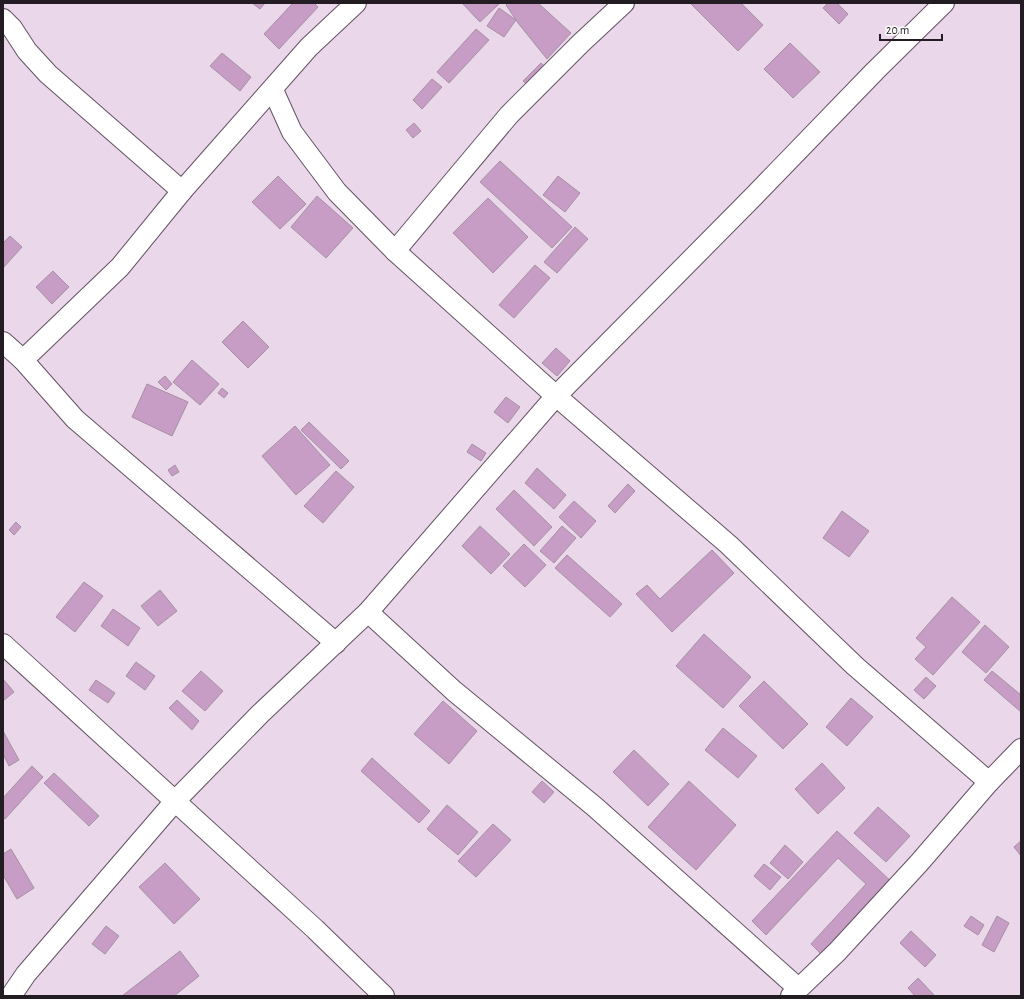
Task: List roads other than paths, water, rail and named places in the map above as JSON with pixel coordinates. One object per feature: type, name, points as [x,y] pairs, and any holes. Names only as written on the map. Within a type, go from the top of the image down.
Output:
[{"type":"street","points":[[395,251],[509,115],[581,43],[624,3]]},
{"type":"street","points":[[11,996],[26,974],[176,800],[260,714],[336,644],[368,612],[556,396],[754,196],[875,70],[944,3]]},
{"type":"street","points":[[23,360],[120,266],[182,191],[273,90],[344,6]]},
{"type":"street","points":[[3,19],[12,28],[28,51],[48,74],[182,191]]},
{"type":"street","points":[[273,90],[292,132],[337,192],[395,251],[556,396],[729,545],[855,666],[989,782]]},
{"type":"street","points":[[3,342],[23,360],[76,419],[336,644]]},
{"type":"street","points":[[368,612],[454,691],[595,807],[795,992],[842,946],[919,863],[989,782],[1021,749]]},
{"type":"street","points":[[3,644],[176,800],[315,929],[384,996]]}]
